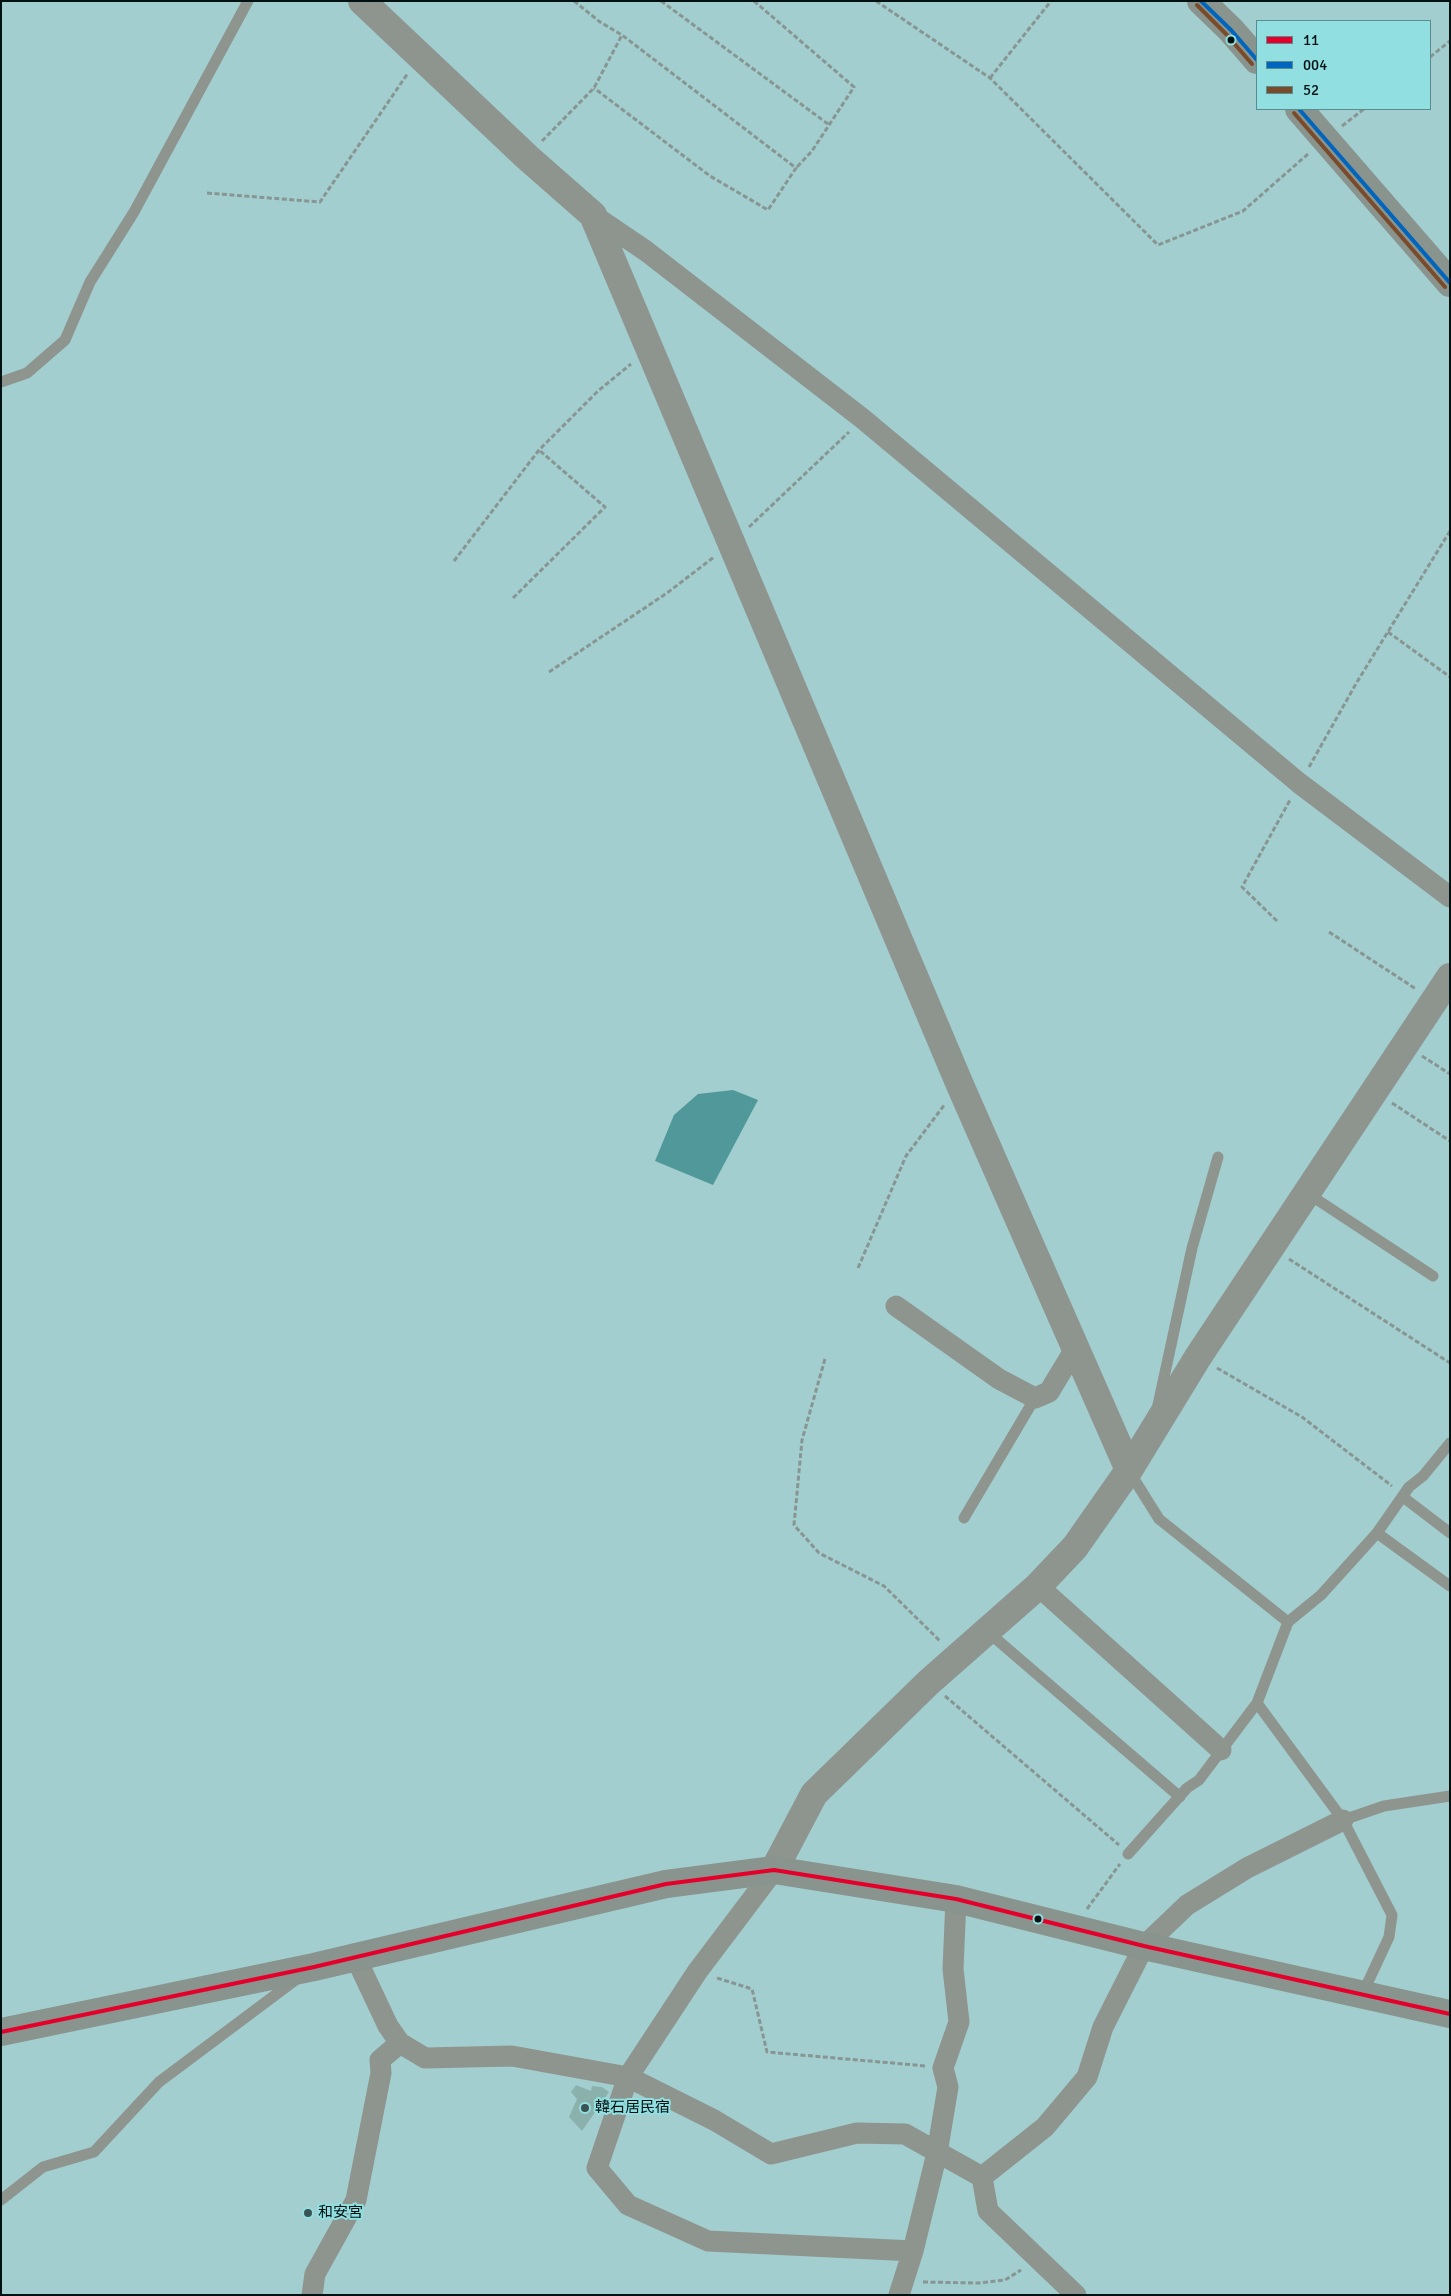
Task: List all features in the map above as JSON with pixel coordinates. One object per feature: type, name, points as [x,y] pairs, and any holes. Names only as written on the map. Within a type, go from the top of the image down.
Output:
[{"type":"main road","points":[[1201,1],[1231,30],[1256,59]]},
{"type":"main road","points":[[1300,110],[1450,283]]},
{"type":"main road","points":[[1,2032],[314,1967],[666,1884],[774,1870],[956,1899],[1144,1946],[1450,2014]]},
{"type":"street","points":[[362,1],[527,157],[593,215],[646,251],[863,419],[1299,783],[1450,897]]},
{"type":"street","points":[[593,215],[960,1085],[1129,1470]]},
{"type":"street","points":[[913,2251],[708,2242],[628,2205],[596,2168],[628,2077],[697,1972],[774,1870],[814,1794],[929,1682],[1038,1586],[1075,1547],[1129,1470],[1198,1357],[1450,977]]},
{"type":"street","points":[[896,1306],[1000,1379],[1035,1398],[1049,1392],[1075,1349]]},
{"type":"street","points":[[1038,1586],[1221,1750]]},
{"type":"street","points":[[982,2177],[1045,2127],[1087,2077],[1103,2027],[1144,1946],[1187,1905],[1247,1868],[1343,1820]]},
{"type":"street","points":[[901,2288],[913,2251],[937,2153],[948,2087],[943,2068],[959,2022],[953,1969],[956,1899]]},
{"type":"street","points":[[355,1956],[388,2026],[400,2043],[425,2058],[512,2056],[628,2077],[714,2120],[771,2154],[857,2133],[905,2134],[982,2177]]},
{"type":"street","points":[[312,2295],[315,2274],[356,2200],[380,2073],[380,2060],[400,2043]]},
{"type":"street","points":[[982,2177],[988,2212],[1076,2295]]},
{"type":"lane","points":[[1,382],[27,373],[65,340],[90,282],[134,212],[248,1]]},
{"type":"lane","points":[[1153,1429],[1192,1248],[1218,1157]]},
{"type":"lane","points":[[1307,1193],[1433,1276]]},
{"type":"lane","points":[[964,1518],[1035,1398]]},
{"type":"lane","points":[[1128,1854],[1187,1788],[1199,1780],[1257,1702],[1288,1622],[1321,1595],[1377,1533],[1410,1486],[1423,1476],[1450,1443]]},
{"type":"lane","points":[[1129,1470],[1159,1519],[1288,1622]]},
{"type":"lane","points":[[1403,1497],[1450,1533]]},
{"type":"lane","points":[[1377,1533],[1450,1586]]},
{"type":"lane","points":[[988,1632],[1180,1797]]},
{"type":"lane","points":[[1257,1702],[1343,1820],[1392,1915],[1389,1937],[1362,1994]]},
{"type":"lane","points":[[1343,1820],[1384,1806],[1450,1796]]},
{"type":"lane","points":[[1,2200],[43,2167],[94,2152],[159,2082],[314,1967]]},
{"type":"path","points":[[574,1],[600,22],[622,35],[796,168]]},
{"type":"path","points":[[662,1],[828,124]]},
{"type":"path","points":[[594,88],[710,176],[768,210],[796,168],[812,150],[854,87],[754,1]]},
{"type":"path","points":[[876,1],[990,78],[1158,244],[1243,211],[1325,139],[1363,110]]},
{"type":"path","points":[[990,78],[1051,1]]},
{"type":"path","points":[[527,157],[594,88],[622,35]]},
{"type":"path","points":[[1431,56],[1450,41]]},
{"type":"path","points":[[207,194],[320,202],[420,56]]},
{"type":"path","points":[[454,562],[539,450],[598,391],[649,348]]},
{"type":"path","points":[[513,598],[605,507],[539,450]]},
{"type":"path","points":[[1277,921],[1242,887],[1299,783],[1450,531]]},
{"type":"path","points":[[1388,632],[1450,677]]},
{"type":"path","points":[[1329,932],[1434,1001]]},
{"type":"path","points":[[1405,1044],[1450,1074]]},
{"type":"path","points":[[858,1268],[906,1156],[960,1085]]},
{"type":"path","points":[[1374,1091],[1450,1141]]},
{"type":"path","points":[[1271,1247],[1450,1363]]},
{"type":"path","points":[[1198,1357],[1302,1417],[1387,1480],[1403,1497]]},
{"type":"path","points":[[825,1359],[802,1440],[794,1525],[819,1553],[884,1586],[958,1658]]},
{"type":"path","points":[[929,1682],[1128,1854],[1073,1928]]},
{"type":"path","points":[[697,1972],[752,1989],[767,2052],[943,2068]]},
{"type":"path","points":[[901,2288],[1004,2280],[1039,2260]]},
{"type":"water","points":[[733,1090],[758,1100],[713,1185],[655,1161],[674,1115],[698,1094]]},
{"type":"building","name":"韓石居民宿","points":[[576,2085],[591,2091],[592,2086],[602,2087],[609,2092],[582,2131],[569,2117],[577,2099],[571,2092]]},
{"type":"transit line","name":"004","points":[[1201,1],[1231,30],[1256,59]]},
{"type":"transit line","name":"52","points":[[1197,5],[1252,64]]},
{"type":"transit line","name":"004","points":[[1300,110],[1450,283]]},
{"type":"transit line","name":"52","points":[[1294,113],[1445,287]]},
{"type":"transit line","name":"11","points":[[1,2032],[314,1967],[666,1884],[774,1870],[956,1899],[1144,1946],[1450,2014]]},
{"type":"place","name":"韓石居民宿","points":[[585,2108]]},
{"type":"place","name":"和安宮","points":[[308,2213]]}]
